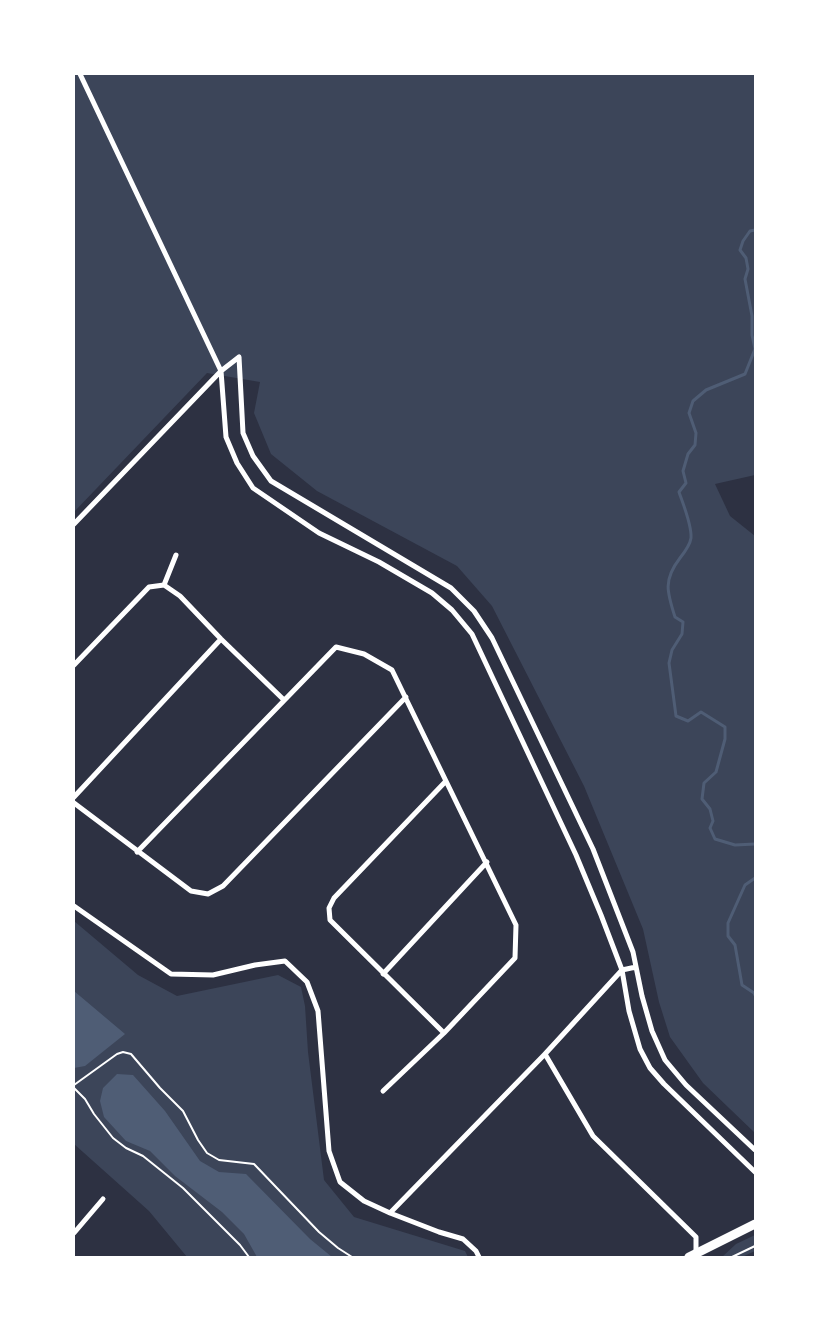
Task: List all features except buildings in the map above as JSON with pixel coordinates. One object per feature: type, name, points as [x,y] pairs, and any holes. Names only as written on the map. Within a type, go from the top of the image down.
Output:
[{"type":"main road","points":[[693,1256],[755,1224]]},
{"type":"street","points":[[80,74],[220,371],[226,437],[237,463],[253,488],[319,533],[379,562],[432,593],[452,610],[472,634],[576,855],[602,915],[622,970],[629,1011],[640,1049],[650,1068],[664,1084],[755,1172]]},
{"type":"street","points":[[74,524],[220,371],[239,357],[243,433],[253,456],[272,482],[451,588],[474,611],[492,638],[593,849],[633,952],[642,996],[652,1031],[665,1060],[686,1085],[755,1150]]},
{"type":"street","points":[[164,585],[176,555]]},
{"type":"street","points":[[74,665],[149,587],[164,585],[180,596],[284,700]]},
{"type":"street","points":[[74,797],[221,639]]},
{"type":"street","points":[[137,852],[336,648],[364,654],[392,670],[516,925],[515,958],[444,1033],[383,1091]]},
{"type":"street","points":[[74,803],[191,891],[208,894],[223,886],[406,697]]},
{"type":"street","points":[[444,1033],[330,920],[328,908],[334,898],[446,781]]},
{"type":"street","points":[[383,974],[486,862]]},
{"type":"street","points":[[74,906],[171,974],[212,975],[255,965],[286,961],[308,982],[318,1011],[329,1151],[340,1182],[364,1201],[390,1213],[463,1240],[476,1251],[479,1257]]},
{"type":"street","points":[[390,1213],[544,1054],[622,970],[636,967]]},
{"type":"street","points":[[544,1054],[593,1136],[696,1237],[693,1256]]},
{"type":"street","points":[[74,1233],[103,1199]]},
{"type":"path","points":[[249,1257],[240,1245],[184,1188],[143,1156],[126,1148],[113,1138],[74,1086],[117,1054],[124,1052],[131,1054],[160,1088],[184,1112],[207,1153],[219,1160],[254,1164],[319,1232],[352,1257]]},
{"type":"path","points":[[732,1257],[755,1246]]},
{"type":"shaded area","points":[[74,74],[755,74],[755,475],[715,484],[730,516],[755,536],[755,1133],[703,1083],[670,1037],[659,1002],[643,929],[584,786],[492,606],[457,566],[317,491],[271,454],[254,413],[260,382],[207,373],[74,512]]},
{"type":"shaded area","points":[[74,921],[138,975],[177,996],[278,975],[301,987],[305,1006],[308,1052],[324,1180],[354,1217],[465,1251],[468,1257],[187,1257],[149,1211],[74,1144]]},
{"type":"shaded area","points":[[74,991],[125,1034],[85,1066],[74,1068]]},
{"type":"shaded area","points":[[117,1074],[133,1075],[165,1111],[200,1161],[219,1172],[246,1174],[310,1239],[332,1257],[257,1257],[244,1234],[222,1212],[175,1176],[150,1151],[126,1141],[104,1117],[100,1101],[103,1088]]},
{"type":"shaded area","points":[[755,1235],[755,1251],[742,1257],[722,1257],[736,1244]]},
{"type":"waterway","points":[[755,230],[750,231],[743,241],[740,250],[746,258],[748,269],[745,279],[752,316],[752,335],[755,349],[745,374],[706,390],[693,401],[689,413],[696,433],[695,445],[688,454],[683,471],[686,483],[679,492],[689,521],[691,538],[687,549],[671,573],[668,586],[675,617],[683,622],[682,634],[672,650],[669,663],[676,716],[688,721],[701,712],[725,727],[725,739],[716,772],[704,783],[702,799],[710,809],[713,821],[710,828],[715,839],[735,845],[755,844]]},
{"type":"waterway","points":[[755,878],[745,885],[728,923],[728,936],[735,945],[742,985],[755,995]]}]
